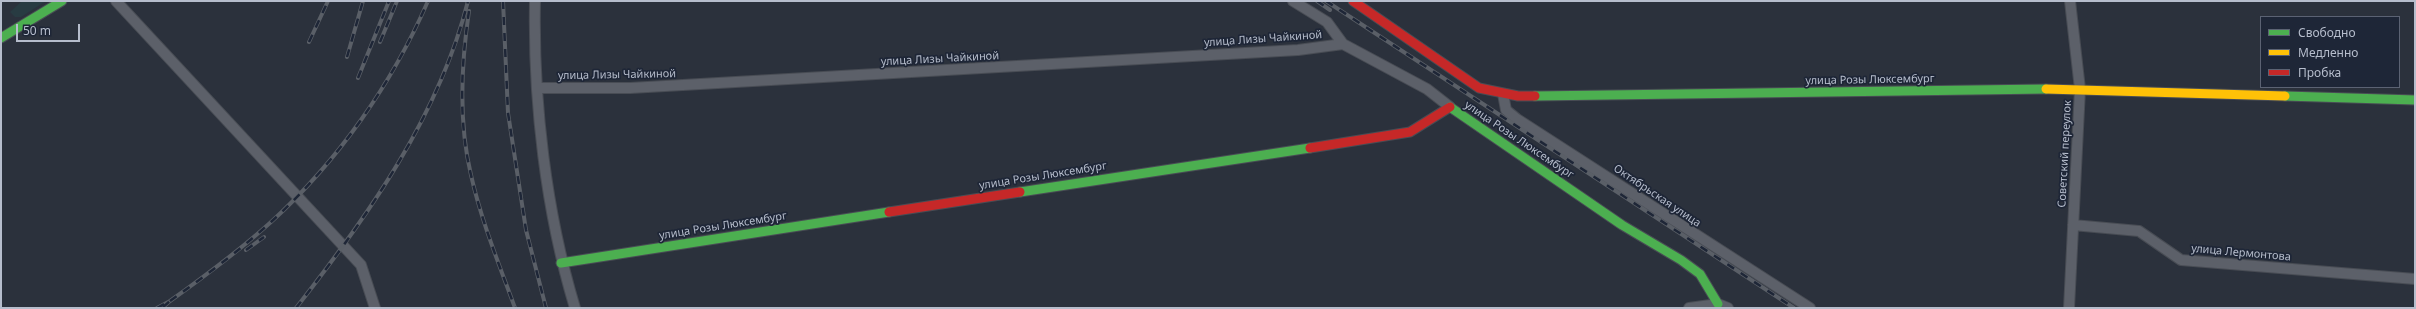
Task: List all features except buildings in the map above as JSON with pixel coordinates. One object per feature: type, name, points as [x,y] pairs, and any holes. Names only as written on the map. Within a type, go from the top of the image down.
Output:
[{"type":"street","points":[[1,38],[62,1]]},
{"type":"street","points":[[116,1],[361,265],[375,308]]},
{"type":"street","points":[[535,1],[538,88],[550,209],[562,263],[575,308]]},
{"type":"street","points":[[1293,1],[1327,22],[1343,44],[1427,89],[1450,107]]},
{"type":"street","name":"улица Розы Люксембург","points":[[1353,1],[1479,88],[1503,94],[1545,97],[2080,89],[2415,100]]},
{"type":"street","name":"Советский переулок","points":[[2069,308],[2080,89],[2070,1]]},
{"type":"street","name":"улица Лизы Чайкиной","points":[[538,88],[630,88],[1298,50],[1343,44]]},
{"type":"street","name":"Октябрьская улица","points":[[1503,94],[1506,110],[1517,119],[1810,308]]},
{"type":"street","name":"улица Розы Люксембург","points":[[562,263],[1241,158],[1372,140],[1410,132],[1450,107],[1622,224],[1700,274],[1718,304]]},
{"type":"street","name":"улица Лермонтова","points":[[2073,225],[2139,231],[2181,260],[2415,279]]},
{"type":"street","points":[[1689,308],[1718,304],[1728,308]]},
{"type":"shaded area","points":[[22,1],[46,1],[21,17],[15,17],[10,12]]},
{"type":"railway","points":[[309,42],[328,1]]},
{"type":"railway","points":[[347,57],[363,1]]},
{"type":"railway","points":[[358,78],[389,1]]},
{"type":"railway","points":[[380,42],[397,1]]},
{"type":"railway","points":[[170,301],[222,263],[259,233],[296,198],[319,173],[341,147],[380,91],[398,62],[428,1]]},
{"type":"railway","points":[[296,308],[323,273],[374,201],[420,124],[439,85],[455,43],[468,1]]},
{"type":"railway","points":[[503,1],[508,113],[526,230],[546,308]]},
{"type":"railway","points":[[1317,1],[1330,10]]},
{"type":"railway","points":[[1326,1],[1794,308]]},
{"type":"railway","points":[[469,11],[464,52],[462,93],[464,134],[467,155],[480,209],[515,308]]},
{"type":"railway","points":[[246,250],[264,237]]},
{"type":"railway","points":[[157,308],[170,301],[162,308]]},
{"type":"traffic: fast","points":[[1,38],[62,1]]},
{"type":"traffic: fast","points":[[1535,96],[2046,89]]},
{"type":"traffic: fast","points":[[2285,96],[2415,100]]},
{"type":"traffic: fast","points":[[1450,107],[1622,225],[1681,260],[1700,274],[1718,304]]},
{"type":"traffic: fast","points":[[1020,192],[1310,148]]},
{"type":"traffic: fast","points":[[561,263],[889,212]]},
{"type":"traffic: slow","points":[[2046,89],[2285,96]]},
{"type":"traffic: jam","points":[[1353,1],[1479,88],[1518,96],[1535,96]]},
{"type":"traffic: jam","points":[[1310,148],[1410,132],[1450,107]]},
{"type":"traffic: jam","points":[[889,212],[1020,192]]}]
